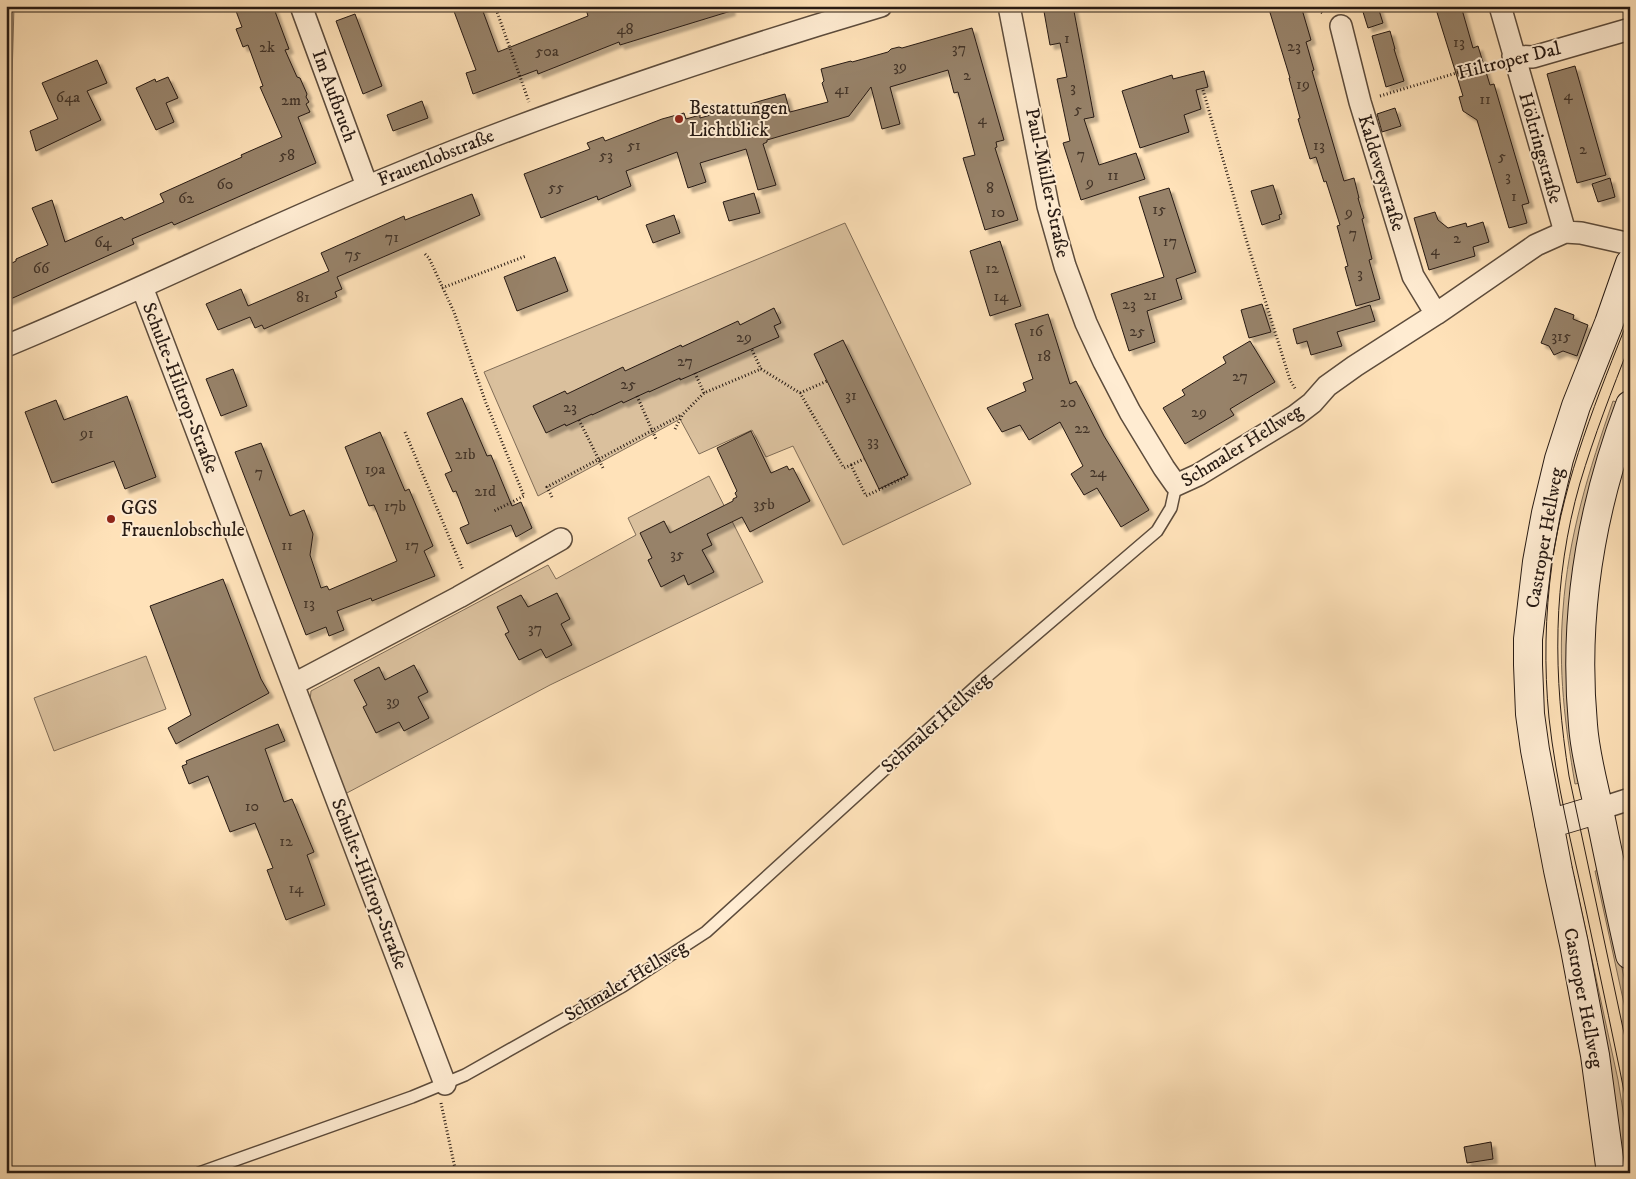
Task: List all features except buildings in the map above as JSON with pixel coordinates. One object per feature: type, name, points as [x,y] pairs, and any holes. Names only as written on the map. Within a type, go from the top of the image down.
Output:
[{"type":"main road","name":"Castroper Hellweg","points":[[1611,1173],[1595,1055],[1549,824],[1530,714],[1528,640],[1537,562],[1559,459],[1576,406],[1630,263]]},
{"type":"main road","points":[[1630,406],[1606,476],[1593,531],[1584,586],[1580,643],[1583,726],[1589,769],[1630,955]]},
{"type":"main road","points":[[1549,824],[1599,809]]},
{"type":"street","name":"Im Aufbruch","points":[[301,6],[368,186]]},
{"type":"street","name":"Frauenlobstraße","points":[[6,346],[368,186],[535,119],[647,79],[881,6]]},
{"type":"street","name":"Paul-Müller-Straße","points":[[1009,6],[1048,206],[1065,266],[1086,323],[1104,362],[1140,428],[1176,485]]},
{"type":"street","name":"Höltringstraße","points":[[1500,6],[1565,232]]},
{"type":"street","name":"Kaldeweystraße","points":[[1341,26],[1360,102],[1413,276],[1436,314]]},
{"type":"street","name":"Hiltroper Dal","points":[[1513,56],[1533,57],[1630,29]]},
{"type":"street","name":"Schmaler Hellweg","points":[[1176,485],[1198,475],[1287,421],[1312,403],[1327,386],[1355,366],[1436,314],[1536,245],[1565,232]]},
{"type":"street","points":[[1565,232],[1581,233],[1630,244]]},
{"type":"street","name":"Schulte-Hiltrop-Straße","points":[[142,287],[445,1084]]},
{"type":"street","points":[[294,684],[459,597],[561,539]]},
{"type":"street","points":[[1599,809],[1630,799]]},
{"type":"lane","name":"Schmaler Hellweg","points":[[199,1173],[376,1110],[465,1075],[623,986],[706,932],[984,679],[1157,531],[1171,508],[1176,485]]},
{"type":"path","points":[[495,6],[535,119]]},
{"type":"path","name":"Hiltroper Dal","points":[[1360,102],[1513,56]]},
{"type":"path","points":[[1203,90],[1246,239],[1290,380],[1296,391],[1312,403]]},
{"type":"path","points":[[425,254],[429,258],[454,312],[486,403],[524,496],[494,511]]},
{"type":"path","points":[[442,288],[526,256]]},
{"type":"path","points":[[752,350],[761,369],[800,393],[844,468],[864,459]]},
{"type":"path","points":[[552,497],[547,486],[683,414],[704,394],[761,369]]},
{"type":"path","points":[[695,373],[704,394]]},
{"type":"path","points":[[800,393],[827,380]]},
{"type":"path","points":[[637,396],[656,439]]},
{"type":"path","points":[[675,429],[683,414]]},
{"type":"path","points":[[579,420],[603,468]]},
{"type":"path","points":[[405,432],[463,570]]},
{"type":"path","points":[[851,465],[866,496],[906,476]]},
{"type":"path","points":[[445,1084],[440,1099],[456,1173]]},
{"type":"shaded area","points":[[6,6],[14,6],[11,113],[6,120]]},
{"type":"shaded area","points":[[845,223],[971,484],[843,545],[793,446],[766,457],[752,430],[699,454],[680,419],[538,496],[484,372]]},
{"type":"shaded area","points":[[1613,401],[1620,403],[1603,455],[1580,783],[1575,784],[1565,719],[1562,676],[1563,610],[1570,556],[1581,504]]},
{"type":"shaded area","points":[[709,476],[763,582],[550,685],[345,794],[310,701],[311,691],[548,565],[556,579],[636,535],[628,518]]},
{"type":"shaded area","points":[[146,656],[166,709],[54,751],[34,698]]},
{"type":"shaded area","points":[[1601,870],[1630,1005],[1630,1031],[1595,871]]},
{"type":"shaded area","points":[[1574,876],[1618,1080],[1630,1153],[1630,1173],[1620,1173],[1567,877]]},
{"type":"tram line","points":[[1630,315],[1584,437],[1557,532],[1550,583],[1546,660],[1549,718],[1560,790],[1630,1121]]},
{"type":"tram line","points":[[1630,344],[1597,430],[1580,483],[1564,556],[1558,629],[1560,702],[1569,776],[1630,1061]]},
{"type":"place","name":"Bestattungen Lichtblick","points":[[679,119]]},
{"type":"place","name":"GGS Frauenlobschule","points":[[111,519]]}]
